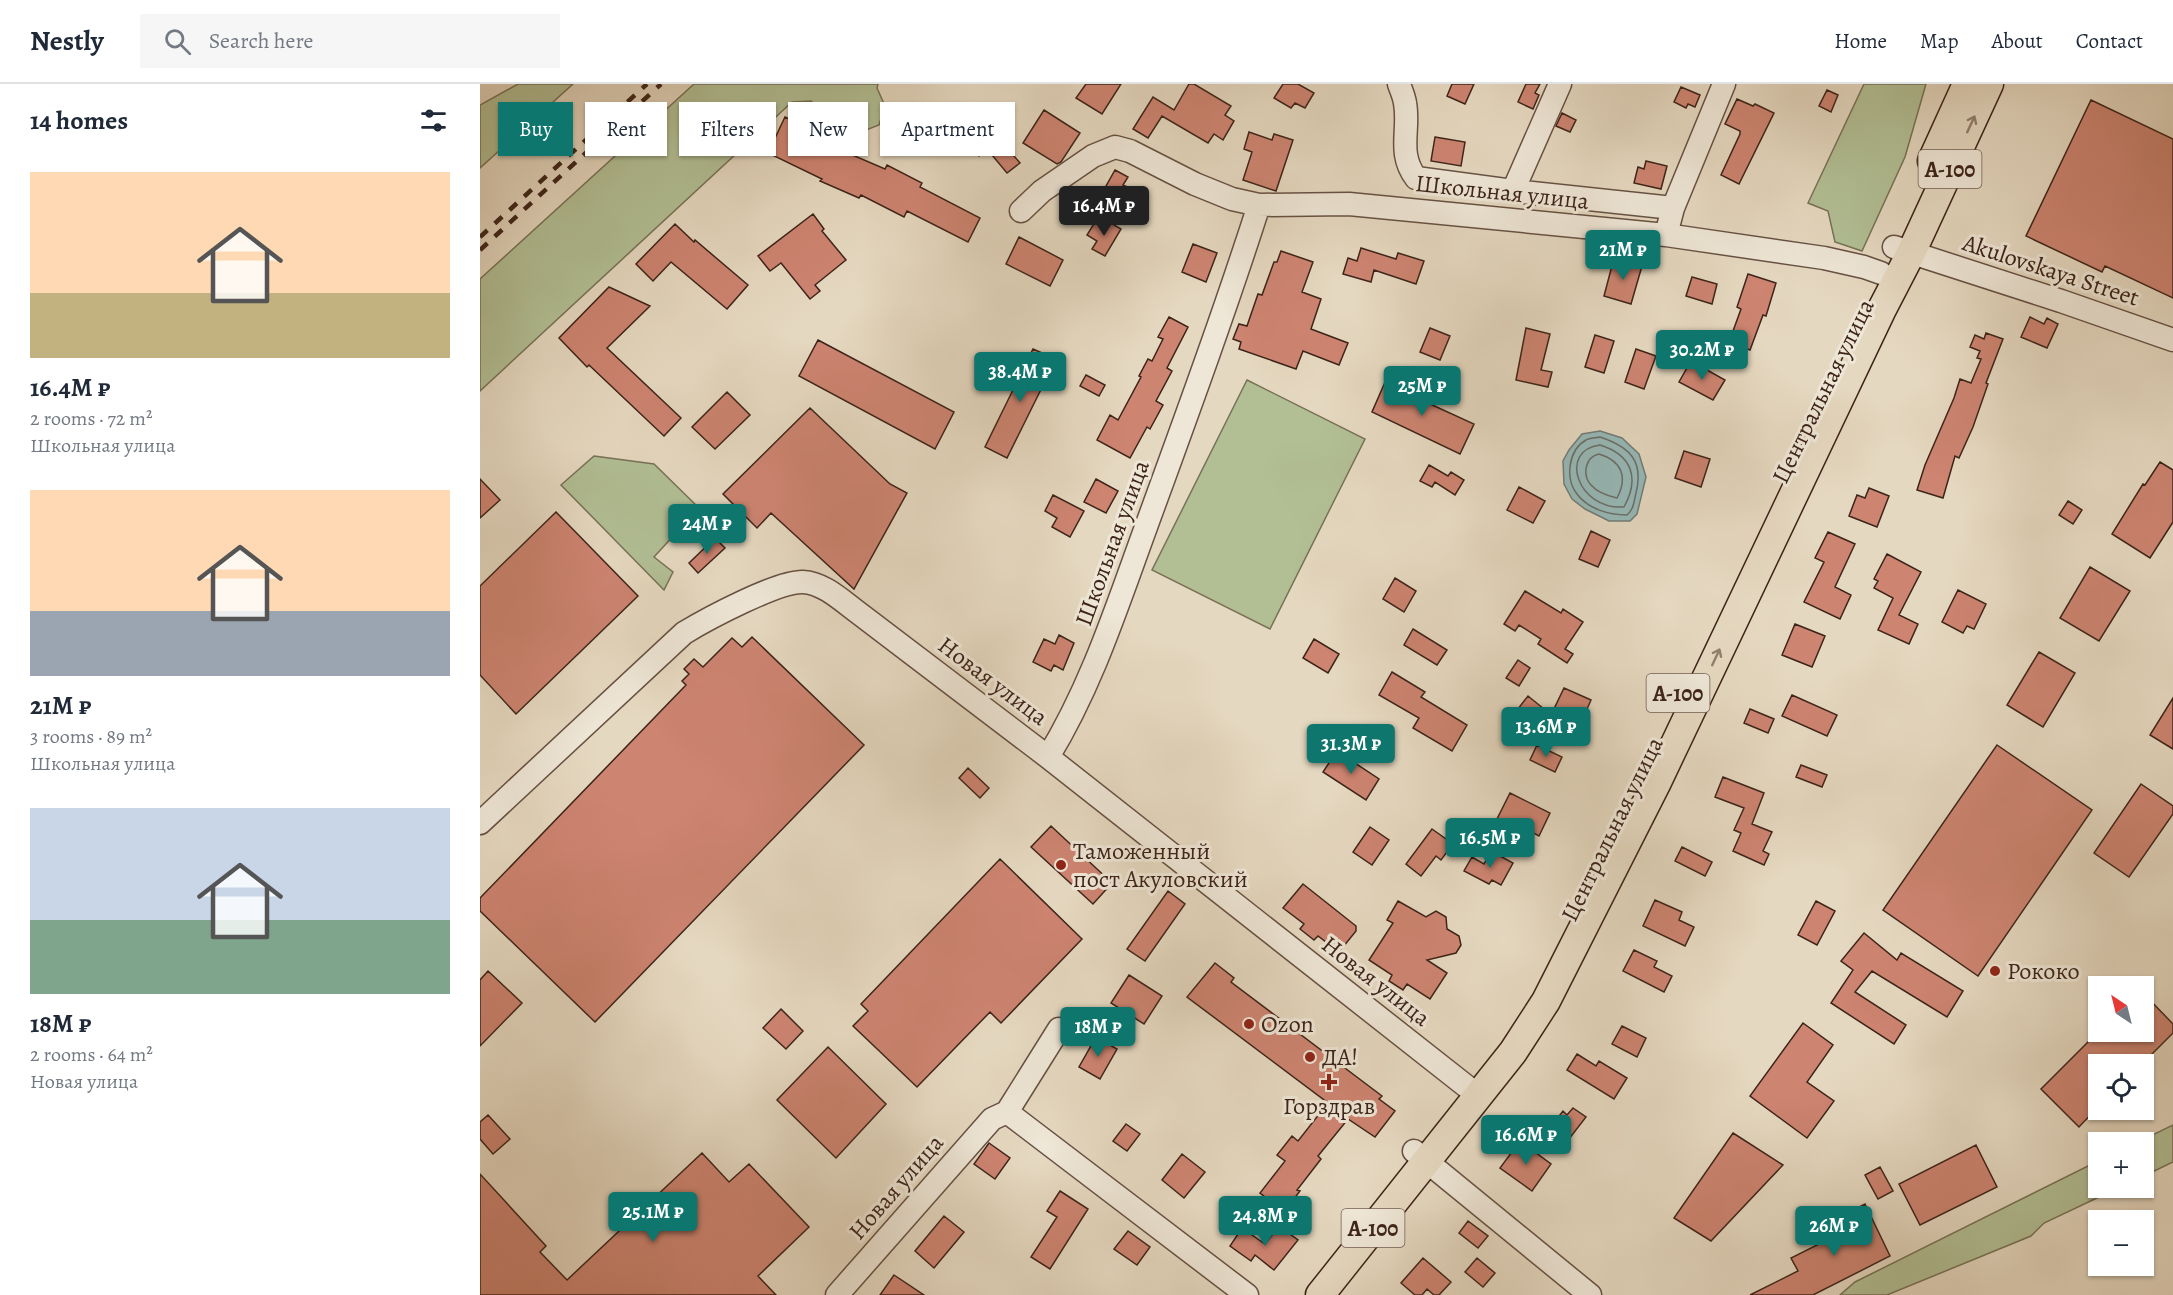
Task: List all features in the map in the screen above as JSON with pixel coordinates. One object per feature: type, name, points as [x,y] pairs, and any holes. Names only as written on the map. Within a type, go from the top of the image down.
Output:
[{"type":"main road","name":"А-100","points":[[1902,250],[1967,84]]},
{"type":"main road","name":"А-100","points":[[1877,281],[1902,250],[1989,84]]},
{"type":"main road","name":"Центральная улица","points":[[1301,1295],[1513,1052],[1546,1001],[1661,773],[1860,356],[1902,250]]},
{"type":"main road","name":"Центральная улица","points":[[1320,1295],[1420,1157],[1466,1086],[1496,1048],[1541,976],[1877,281]]},
{"type":"street","points":[[1399,84],[1405,103],[1406,159],[1408,167],[1416,178],[1673,208]]},
{"type":"street","points":[[1513,191],[1560,84]]},
{"type":"street","points":[[1666,236],[1673,208],[1724,84]]},
{"type":"street","name":"Школьная улица","points":[[1021,211],[1042,192],[1093,156],[1115,147],[1130,151],[1195,184],[1232,199],[1259,205],[1349,204],[1666,236],[1824,258],[1864,267],[1877,281]]},
{"type":"street","name":"Школьная улица","points":[[1048,757],[1068,724],[1105,642],[1213,345],[1259,205]]},
{"type":"street","name":"Akulovskaya Street","points":[[1902,250],[2173,340]]},
{"type":"street","name":"Новая улица","points":[[480,823],[684,633],[702,622],[784,584],[804,582],[825,589],[1048,757],[1466,1086]]},
{"type":"street","name":"Новая улица","points":[[837,1295],[992,1119],[1007,1112],[1059,1029]]},
{"type":"street","points":[[1007,1112],[1247,1295]]},
{"type":"street","points":[[1420,1157],[1590,1295]]},
{"type":"green space","points":[[518,84],[573,84],[553,102],[498,102],[498,152],[480,168],[480,105]]},
{"type":"green space","points":[[694,84],[878,84],[877,88],[883,102],[880,102],[879,125],[868,129],[868,102],[788,102],[788,106],[776,117],[776,102],[679,102],[679,156],[734,156],[480,391],[480,279],[615,156],[667,156],[667,109]]},
{"type":"green space","points":[[1864,84],[1926,84],[1905,157],[1862,251],[1835,242],[1828,211],[1808,203]]},
{"type":"green space","points":[[1247,380],[1365,439],[1270,629],[1152,570]]},
{"type":"green space","points":[[594,456],[654,464],[699,508],[654,557],[673,572],[664,590],[561,485]]},
{"type":"green space","points":[[2173,1125],[2173,1162],[2154,1171],[2154,1134]]},
{"type":"green space","points":[[2088,1166],[2088,1198],[2097,1198],[2044,1223],[2031,1236],[1887,1295],[1840,1295],[1855,1282]]},
{"type":"water","points":[[1600,431],[1622,438],[1639,454],[1646,477],[1637,514],[1630,521],[1609,521],[1585,509],[1572,499],[1564,484],[1563,461],[1569,450],[1582,434]]},
{"type":"building","points":[[1086,84],[1121,84],[1102,114],[1076,98]]},
{"type":"building","points":[[1189,84],[1194,84],[1231,106],[1225,115],[1234,121],[1223,140],[1214,134],[1208,143],[1162,116],[1148,138],[1133,129],[1153,97],[1174,110]]},
{"type":"building","points":[[1283,84],[1298,84],[1314,93],[1305,108],[1295,103],[1291,108],[1274,98]]},
{"type":"building","points":[[1452,84],[1474,84],[1465,104],[1447,96]]},
{"type":"building","points":[[1526,84],[1540,84],[1535,93],[1539,95],[1533,109],[1518,102]]},
{"type":"building","points":[[1681,87],[1700,95],[1695,107],[1688,104],[1686,108],[1674,102]]},
{"type":"building","points":[[1827,90],[1838,95],[1831,112],[1819,106]]},
{"type":"building","points":[[1737,99],[1774,113],[1739,184],[1721,175],[1740,134],[1740,131],[1725,124]]},
{"type":"building","points":[[2091,100],[2173,139],[2173,298],[2105,266],[2102,272],[2026,236]]},
{"type":"building","points":[[1044,110],[1080,133],[1061,162],[1057,164],[1023,143]]},
{"type":"building","points":[[1562,113],[1576,120],[1570,132],[1556,126]]},
{"type":"building","points":[[785,117],[788,118],[788,156],[855,156],[885,169],[887,165],[922,183],[920,187],[980,218],[968,242],[907,211],[904,217],[861,195],[859,198],[820,181],[822,179],[774,156],[776,136]]},
{"type":"building","points":[[1249,132],[1272,140],[1274,134],[1293,140],[1276,191],[1243,180],[1252,152],[1244,149]]},
{"type":"building","points":[[1435,137],[1465,142],[1461,166],[1431,161]]},
{"type":"building","points":[[993,156],[1014,156],[1020,163],[1007,173]]},
{"type":"building","points":[[1646,161],[1667,166],[1661,189],[1634,183],[1638,167],[1644,169]]},
{"type":"building","points":[[1115,170],[1128,177],[1123,185],[1134,190],[1124,207],[1101,195]]},
{"type":"building","points":[[813,214],[824,229],[822,231],[846,260],[815,285],[820,291],[810,299],[781,263],[770,271],[758,256]]},
{"type":"building","points":[[1095,222],[1105,228],[1109,222],[1121,229],[1105,256],[1092,249],[1097,241],[1087,235]]},
{"type":"building","points":[[675,224],[748,285],[727,309],[671,262],[653,281],[636,264]]},
{"type":"building","points":[[1019,237],[1063,260],[1050,286],[1006,264]]},
{"type":"building","points":[[1193,244],[1217,253],[1206,282],[1182,272]]},
{"type":"building","points":[[1361,248],[1396,259],[1398,253],[1424,261],[1416,284],[1374,270],[1371,282],[1343,274],[1348,258],[1357,261]]},
{"type":"building","points":[[1281,251],[1313,262],[1302,292],[1321,299],[1311,329],[1348,343],[1339,365],[1303,351],[1296,369],[1239,349],[1241,342],[1233,339],[1239,324],[1247,326],[1258,294],[1262,295],[1274,262],[1277,262]]},
{"type":"building","points":[[1614,258],[1642,266],[1631,304],[1604,296]]},
{"type":"building","points":[[1748,274],[1776,283],[1766,316],[1763,315],[1750,350],[1729,342],[1741,309],[1737,307]]},
{"type":"building","points":[[1692,277],[1717,284],[1712,304],[1686,296]]},
{"type":"building","points":[[609,287],[650,306],[607,348],[681,418],[664,436],[589,365],[587,367],[559,338]]},
{"type":"building","points":[[1169,317],[1188,327],[1167,368],[1172,371],[1156,401],[1163,405],[1150,429],[1147,427],[1130,458],[1097,440],[1110,415],[1118,420],[1148,359],[1152,361],[1163,339],[1158,337]]},
{"type":"building","points":[[2030,317],[2044,324],[2047,318],[2058,324],[2047,348],[2021,337]]},
{"type":"building","points":[[1430,328],[1450,336],[1440,360],[1420,352]]},
{"type":"building","points":[[1526,328],[1550,334],[1541,370],[1552,372],[1548,387],[1516,380]]},
{"type":"building","points":[[1986,333],[2003,339],[1986,383],[1988,384],[1973,427],[1959,458],[1955,456],[1943,498],[1917,490],[1960,379],[1971,383],[1981,359],[1977,358],[1980,351],[1970,347],[1975,335],[1984,339]]},
{"type":"building","points":[[1595,335],[1614,341],[1604,373],[1585,367]]},
{"type":"building","points":[[818,340],[954,412],[935,449],[799,376]]},
{"type":"building","points":[[1033,349],[1056,359],[1007,458],[985,447]]},
{"type":"building","points":[[1636,349],[1656,356],[1644,389],[1625,382]]},
{"type":"building","points":[[1691,361],[1725,380],[1713,400],[1679,382]]},
{"type":"building","points":[[1086,375],[1105,385],[1099,396],[1080,386]]},
{"type":"building","points":[[1386,380],[1474,424],[1460,454],[1372,412]]},
{"type":"building","points":[[727,392],[750,415],[715,449],[692,427]]},
{"type":"building","points":[[810,408],[890,484],[907,493],[854,589],[771,513],[757,528],[723,494]]},
{"type":"building","points":[[1684,451],[1710,459],[1701,487],[1675,478]]},
{"type":"building","points":[[2160,462],[2173,470],[2173,522],[2150,558],[2112,534],[2143,484],[2145,485]]},
{"type":"building","points":[[1429,465],[1448,476],[1451,472],[1464,480],[1455,495],[1435,482],[1432,487],[1420,481]]},
{"type":"building","points":[[480,479],[500,500],[480,518]]},
{"type":"building","points":[[1096,479],[1118,491],[1106,513],[1084,502]]},
{"type":"building","points":[[1519,487],[1545,501],[1533,523],[1507,510]]},
{"type":"building","points":[[1869,488],[1889,496],[1877,527],[1849,516],[1857,495],[1865,498]]},
{"type":"building","points":[[1053,495],[1084,511],[1070,537],[1052,527],[1057,518],[1045,511]]},
{"type":"building","points":[[2068,501],[2082,510],[2073,524],[2059,515]]},
{"type":"building","points":[[556,512],[638,596],[516,714],[480,675],[480,586]]},
{"type":"building","points":[[1591,531],[1610,540],[1598,567],[1579,559]]},
{"type":"building","points":[[1828,532],[1855,544],[1835,587],[1851,595],[1840,619],[1804,602],[1824,562],[1815,558]]},
{"type":"building","points":[[715,538],[725,548],[698,573],[689,563]]},
{"type":"building","points":[[1887,554],[1921,572],[1899,615],[1918,624],[1909,644],[1878,630],[1893,598],[1874,588],[1878,581],[1874,579]]},
{"type":"building","points":[[2090,567],[2130,591],[2099,641],[2060,618]]},
{"type":"building","points":[[1395,578],[1416,591],[1404,612],[1383,599]]},
{"type":"building","points":[[1958,590],[1986,604],[1974,629],[1967,626],[1963,633],[1942,622]]},
{"type":"building","points":[[1525,591],[1561,613],[1563,609],[1583,622],[1565,649],[1573,654],[1567,663],[1538,644],[1541,639],[1519,625],[1515,631],[1504,624]]},
{"type":"building","points":[[1795,624],[1825,636],[1812,667],[1782,655]]},
{"type":"building","points":[[1413,629],[1447,650],[1437,665],[1404,645]]},
{"type":"building","points":[[1059,635],[1074,643],[1063,670],[1054,665],[1051,671],[1033,662],[1044,639],[1055,644]]},
{"type":"building","points":[[752,637],[864,745],[595,1022],[480,911],[480,898],[686,685],[682,681],[689,674],[684,669],[694,659],[703,667],[732,638],[742,647]]},
{"type":"building","points":[[1314,639],[1339,654],[1328,673],[1303,658]]},
{"type":"building","points":[[2039,652],[2075,673],[2043,727],[2007,705]]},
{"type":"building","points":[[1518,660],[1530,668],[1519,686],[1506,678]]},
{"type":"building","points":[[1392,672],[1425,692],[1421,697],[1467,725],[1452,751],[1413,728],[1419,718],[1379,695]]},
{"type":"building","points":[[1564,688],[1591,700],[1584,716],[1577,712],[1573,720],[1553,711]]},
{"type":"building","points":[[1792,695],[1837,715],[1827,736],[1782,716]]},
{"type":"building","points":[[1528,696],[1549,713],[1535,730],[1514,714]]},
{"type":"building","points":[[2173,698],[2173,749],[2150,735]]},
{"type":"building","points":[[1750,709],[1774,719],[1768,733],[1744,723]]},
{"type":"building","points":[[1537,745],[1562,757],[1555,772],[1530,760]]},
{"type":"building","points":[[1997,745],[2092,810],[1978,976],[1883,910]]},
{"type":"building","points":[[1337,751],[1379,779],[1366,800],[1323,772]]},
{"type":"building","points":[[1801,765],[1827,775],[1822,787],[1796,777]]},
{"type":"building","points":[[968,768],[989,788],[980,798],[959,778]]},
{"type":"building","points":[[1723,777],[1764,793],[1752,824],[1772,832],[1763,851],[1769,854],[1764,865],[1733,851],[1741,833],[1734,830],[1744,808],[1715,797]]},
{"type":"building","points":[[2141,784],[2173,806],[2173,814],[2129,877],[2094,853]]},
{"type":"building","points":[[1510,793],[1550,813],[1539,836],[1528,830],[1524,838],[1495,823]]},
{"type":"building","points":[[1051,826],[1112,883],[1093,904],[1031,847]]},
{"type":"building","points":[[1370,827],[1389,840],[1372,865],[1353,852]]},
{"type":"building","points":[[1432,829],[1453,844],[1441,860],[1436,856],[1421,876],[1406,864]]},
{"type":"building","points":[[1682,847],[1712,862],[1705,876],[1675,861]]},
{"type":"building","points":[[1491,851],[1513,863],[1501,885],[1492,880],[1489,884],[1464,871],[1472,857],[1484,864]]},
{"type":"building","points":[[1000,859],[1082,939],[1001,1023],[990,1012],[917,1087],[853,1026],[868,1011],[861,1004]]},
{"type":"building","points":[[1303,884],[1356,926],[1356,931],[1339,952],[1318,936],[1314,940],[1300,929],[1304,924],[1283,908]]},
{"type":"building","points":[[1168,891],[1185,904],[1145,961],[1127,949]]},
{"type":"building","points":[[1655,900],[1682,912],[1679,920],[1694,927],[1685,946],[1643,926]]},
{"type":"building","points":[[1398,901],[1426,917],[1436,911],[1446,917],[1447,929],[1459,936],[1461,945],[1456,953],[1427,960],[1447,973],[1430,999],[1407,984],[1403,990],[1389,981],[1392,975],[1369,960],[1393,923],[1387,920]]},
{"type":"building","points":[[1816,901],[1835,911],[1817,945],[1798,935]]},
{"type":"building","points":[[1864,933],[1897,960],[1901,953],[1963,991],[1947,1017],[1872,971],[1855,992],[1906,1025],[1894,1044],[1831,1003],[1853,970],[1841,961]]},
{"type":"building","points":[[1634,950],[1657,961],[1654,967],[1672,976],[1664,992],[1623,971]]},
{"type":"building","points":[[1215,963],[1234,978],[1231,982],[1382,1096],[1379,1099],[1395,1111],[1375,1137],[1348,1119],[1318,1156],[1321,1159],[1297,1190],[1300,1191],[1284,1212],[1260,1193],[1285,1161],[1277,1155],[1292,1136],[1298,1141],[1328,1103],[1187,997]]},
{"type":"building","points":[[488,971],[522,1003],[480,1046],[480,980]]},
{"type":"building","points":[[1129,975],[1162,996],[1144,1024],[1111,1003]]},
{"type":"building","points":[[2154,1004],[2173,1024],[2173,1033],[2152,1054],[2088,1054],[2088,1118],[2079,1127],[2041,1089],[2088,1042],[2154,1042]]},
{"type":"building","points":[[781,1009],[803,1031],[786,1049],[763,1028]]},
{"type":"building","points":[[1803,1023],[1833,1045],[1807,1082],[1834,1101],[1807,1138],[1750,1096]]},
{"type":"building","points":[[1622,1026],[1646,1038],[1637,1057],[1612,1044]]},
{"type":"building","points":[[1096,1037],[1117,1049],[1100,1079],[1079,1067]]},
{"type":"building","points":[[828,1047],[886,1104],[836,1158],[777,1100]]},
{"type":"building","points":[[1577,1054],[1596,1066],[1599,1061],[1627,1078],[1614,1099],[1567,1070]]},
{"type":"building","points":[[1573,1108],[1586,1117],[1569,1139],[1551,1126],[1563,1111],[1567,1115]]},
{"type":"building","points":[[488,1115],[510,1139],[493,1154],[480,1139],[480,1122]]},
{"type":"building","points":[[1126,1124],[1140,1134],[1127,1151],[1113,1141]]},
{"type":"building","points":[[1733,1133],[1783,1165],[1711,1241],[1674,1218]]},
{"type":"building","points":[[1520,1141],[1551,1164],[1532,1191],[1500,1168]]},
{"type":"building","points":[[989,1143],[1010,1158],[995,1179],[974,1164]]},
{"type":"building","points":[[1976,1145],[1997,1187],[1920,1225],[1899,1184]]},
{"type":"building","points":[[702,1153],[729,1182],[749,1164],[809,1227],[758,1276],[776,1295],[480,1295],[480,1174],[546,1246],[540,1252],[567,1280]]},
{"type":"building","points":[[1182,1154],[1205,1172],[1184,1198],[1162,1180]]},
{"type":"building","points":[[1880,1167],[1893,1191],[1878,1199],[1865,1175]]},
{"type":"building","points":[[1060,1191],[1088,1209],[1050,1269],[1031,1257],[1057,1217],[1047,1211]]},
{"type":"building","points":[[1865,1204],[1890,1256],[1813,1295],[1750,1295],[1798,1271],[1791,1258],[1843,1232],[1836,1219]]},
{"type":"building","points":[[944,1216],[964,1232],[934,1268],[915,1251]]},
{"type":"building","points":[[1468,1221],[1488,1236],[1478,1248],[1459,1233]]},
{"type":"building","points":[[1279,1226],[1298,1240],[1274,1270],[1255,1255],[1251,1261],[1230,1246],[1242,1228],[1265,1244]]},
{"type":"building","points":[[1128,1231],[1150,1247],[1137,1265],[1114,1249]]},
{"type":"building","points":[[1423,1258],[1451,1282],[1439,1295],[1434,1295],[1427,1289],[1422,1295],[1415,1295],[1401,1283]]},
{"type":"building","points":[[1477,1258],[1495,1273],[1483,1287],[1465,1272]]},
{"type":"building","points":[[894,1275],[924,1295],[880,1295]]},
{"type":"railway","points":[[480,237],[647,84]]},
{"type":"railway","points":[[480,250],[661,84]]},
{"type":"place","name":"Таможенный пост Акуловский","points":[[1061,865]]},
{"type":"place","name":"Рококо","points":[[1995,971]]},
{"type":"place","name":"Ozon","points":[[1249,1024]]},
{"type":"place","name":"ДА!","points":[[1310,1057]]},
{"type":"place","name":"Горздрав","points":[[1329,1082]]}]
